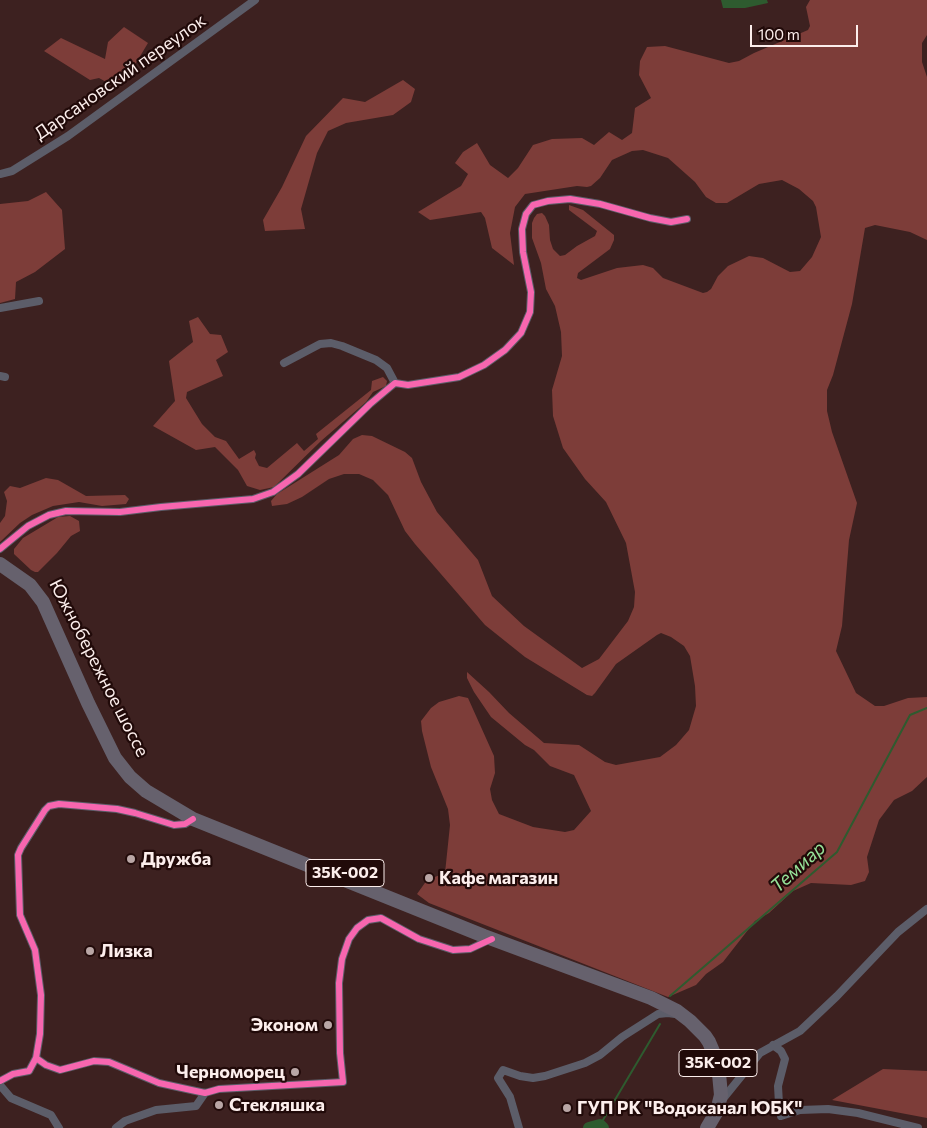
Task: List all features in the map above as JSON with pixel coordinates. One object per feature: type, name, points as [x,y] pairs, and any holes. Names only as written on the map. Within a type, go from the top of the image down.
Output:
[{"type":"highway","name":"Южнобережное шоссе","points":[[0,557],[34,581],[47,598],[83,674],[120,760],[147,787],[195,817]]},
{"type":"highway","name":"Южнобережное шоссе","points":[[0,564],[30,585],[43,602],[115,758],[130,777],[146,791],[195,817],[681,1012],[698,1023],[712,1040],[723,1069],[722,1101],[709,1128]]},
{"type":"highway","name":"Южнобережное шоссе","points":[[681,1012],[710,1042],[718,1063],[720,1102],[709,1128]]},
{"type":"street","name":"Дарсановский переулок","points":[[0,174],[12,170],[68,136],[255,0]]},
{"type":"street","points":[[395,383],[408,385],[459,377],[484,365],[505,350],[521,333],[530,312],[531,292],[523,252],[522,228],[526,214],[532,205],[570,199],[600,204],[671,222],[687,219]]},
{"type":"street","points":[[0,308],[40,301]]},
{"type":"street","points":[[284,363],[320,344],[331,344],[342,346],[376,360],[387,368],[395,383]]},
{"type":"street","points":[[0,549],[28,526],[49,515],[66,511],[120,512],[253,499],[273,492],[298,474],[395,383]]},
{"type":"street","points":[[59,1128],[51,1115],[11,1098],[0,1083],[13,1074],[29,1071],[36,1058],[40,1034],[41,995],[35,950],[20,915],[18,855],[21,848],[48,806],[59,804],[135,812],[174,826],[185,824],[195,817]]},
{"type":"street","points":[[722,1101],[760,1053],[800,1031],[837,996],[898,932],[927,909]]},
{"type":"street","points":[[36,1058],[46,1065],[60,1070],[94,1061],[109,1062],[159,1083],[205,1093],[219,1089],[343,1082],[340,1054],[339,982],[342,959],[357,928],[368,920],[381,918],[419,939],[453,950],[470,949],[493,935]]},
{"type":"street","points":[[520,1128],[510,1096],[498,1078],[503,1070],[533,1078],[585,1063],[600,1055],[622,1037],[658,1014],[681,1012]]},
{"type":"street","points":[[773,1045],[781,1051],[785,1059],[778,1086],[781,1116],[810,1109],[828,1109],[858,1113],[918,1128]]},
{"type":"street","points":[[116,1128],[124,1121],[156,1110],[196,1106],[205,1093]]},
{"type":"shaded area","points":[[721,0],[767,0],[768,3],[745,8],[723,8]]},
{"type":"shaded area","points":[[810,0],[927,0],[927,35],[922,43],[922,62],[927,77],[927,240],[910,232],[875,225],[865,228],[852,304],[833,375],[827,390],[827,411],[832,432],[857,503],[849,540],[842,626],[836,651],[856,693],[875,706],[884,706],[908,698],[927,697],[927,777],[912,791],[894,800],[879,820],[867,857],[869,872],[865,881],[851,885],[811,883],[793,891],[769,913],[755,921],[723,962],[706,974],[696,985],[668,997],[429,903],[417,894],[427,880],[445,873],[450,825],[448,809],[431,767],[421,721],[431,708],[439,702],[459,696],[468,698],[494,756],[495,773],[490,789],[492,800],[499,814],[533,827],[565,832],[574,830],[591,811],[574,775],[550,766],[534,750],[525,745],[491,717],[474,692],[467,678],[467,672],[509,713],[544,743],[579,745],[605,762],[616,765],[660,757],[676,745],[689,730],[696,706],[695,686],[690,656],[684,646],[671,637],[661,633],[657,635],[616,664],[595,693],[592,696],[587,695],[525,657],[485,625],[415,544],[405,531],[388,495],[373,480],[359,474],[344,474],[329,479],[302,497],[287,504],[272,506],[271,501],[277,494],[339,455],[353,439],[362,435],[372,436],[405,452],[412,458],[421,482],[437,512],[478,560],[492,596],[524,626],[582,668],[599,659],[628,621],[634,607],[635,592],[626,543],[606,502],[585,479],[563,448],[553,416],[552,390],[562,356],[561,332],[555,306],[546,289],[541,263],[532,238],[534,218],[537,214],[542,213],[545,216],[549,225],[553,249],[560,256],[565,255],[595,236],[597,231],[569,210],[569,205],[583,210],[614,235],[610,249],[578,273],[577,278],[581,280],[617,268],[643,265],[653,268],[663,278],[703,293],[711,289],[718,276],[728,266],[749,256],[763,258],[790,272],[800,271],[812,257],[821,237],[816,207],[813,201],[799,189],[782,180],[759,184],[727,203],[716,203],[706,197],[695,182],[668,158],[643,150],[632,151],[612,160],[600,178],[591,186],[577,186],[525,194],[515,207],[510,233],[514,265],[492,248],[485,218],[481,212],[430,220],[418,212],[461,186],[468,174],[455,163],[463,152],[477,143],[490,165],[508,178],[518,168],[533,145],[552,139],[582,138],[594,145],[609,132],[622,140],[632,133],[635,108],[651,98],[639,75],[640,61],[647,47],[665,46],[729,63],[739,61],[808,30],[810,26],[806,7]]},
{"type":"shaded area","points":[[124,27],[148,43],[124,83],[108,83],[99,78],[90,80],[44,51],[61,38],[105,59],[108,42]]},
{"type":"shaded area","points":[[403,80],[415,89],[411,102],[393,115],[346,123],[328,131],[317,153],[301,209],[305,229],[265,231],[263,220],[282,187],[306,136],[343,98],[365,102]]},
{"type":"shaded area","points":[[46,192],[62,210],[65,249],[35,272],[16,282],[15,299],[0,303],[0,204],[28,201]]},
{"type":"shaded area","points":[[198,317],[210,334],[221,335],[228,352],[216,360],[223,376],[187,392],[186,398],[202,424],[215,437],[226,441],[239,459],[254,450],[259,466],[267,468],[297,443],[304,451],[318,439],[316,434],[371,390],[372,381],[383,377],[387,381],[386,386],[373,392],[366,402],[321,441],[274,487],[260,490],[247,486],[238,470],[215,447],[196,450],[153,426],[175,401],[169,361],[193,342],[189,321]]},
{"type":"shaded area","points":[[46,478],[58,480],[86,496],[125,495],[129,499],[126,504],[102,506],[79,502],[53,506],[32,515],[20,523],[0,542],[0,523],[5,516],[7,501],[4,492],[10,486],[20,488]]},
{"type":"shaded area","points":[[70,516],[79,521],[80,531],[71,536],[38,572],[31,570],[14,554],[14,549],[23,538],[58,517]]},
{"type":"shaded area","points":[[883,1069],[927,1071],[927,1118],[832,1100]]},
{"type":"waterway","name":"Темиар","points":[[670,996],[837,852],[910,715],[927,708]]},
{"type":"waterway","name":"Темиар","points":[[600,1125],[660,1024]]},
{"type":"waterway","name":"Темиар","points":[[589,1128],[600,1125],[603,1128]]},
{"type":"cycle path","points":[[0,549],[28,526],[49,515],[66,511],[120,512],[253,499],[273,492],[298,474],[370,404],[395,383],[408,385],[459,377],[484,365],[505,350],[521,333],[530,312],[531,292],[523,252],[522,229],[526,214],[533,205],[548,201],[570,199],[600,204],[671,222],[687,219]]},
{"type":"cycle path","points":[[0,1081],[13,1074],[29,1071],[36,1058],[40,1034],[41,995],[35,950],[20,915],[18,855],[45,810],[49,806],[59,804],[117,809],[174,825],[185,824],[193,819]]},
{"type":"cycle path","points":[[36,1058],[46,1065],[60,1070],[94,1061],[109,1062],[159,1083],[205,1093],[219,1089],[343,1082],[340,1053],[339,983],[342,959],[349,939],[357,928],[368,920],[381,918],[419,939],[453,950],[470,949],[492,939]]},
{"type":"place","name":"Дружба","points":[[131,859]]},
{"type":"place","name":"Кафе магазин","points":[[429,878]]},
{"type":"place","name":"Лизка","points":[[90,951]]},
{"type":"place","name":"Эконом","points":[[328,1025]]},
{"type":"place","name":"Черноморец","points":[[295,1072]]},
{"type":"place","name":"Стекляшка","points":[[219,1105]]},
{"type":"place","name":"ГУП РК \"Водоканал ЮБК\"","points":[[567,1108]]}]
